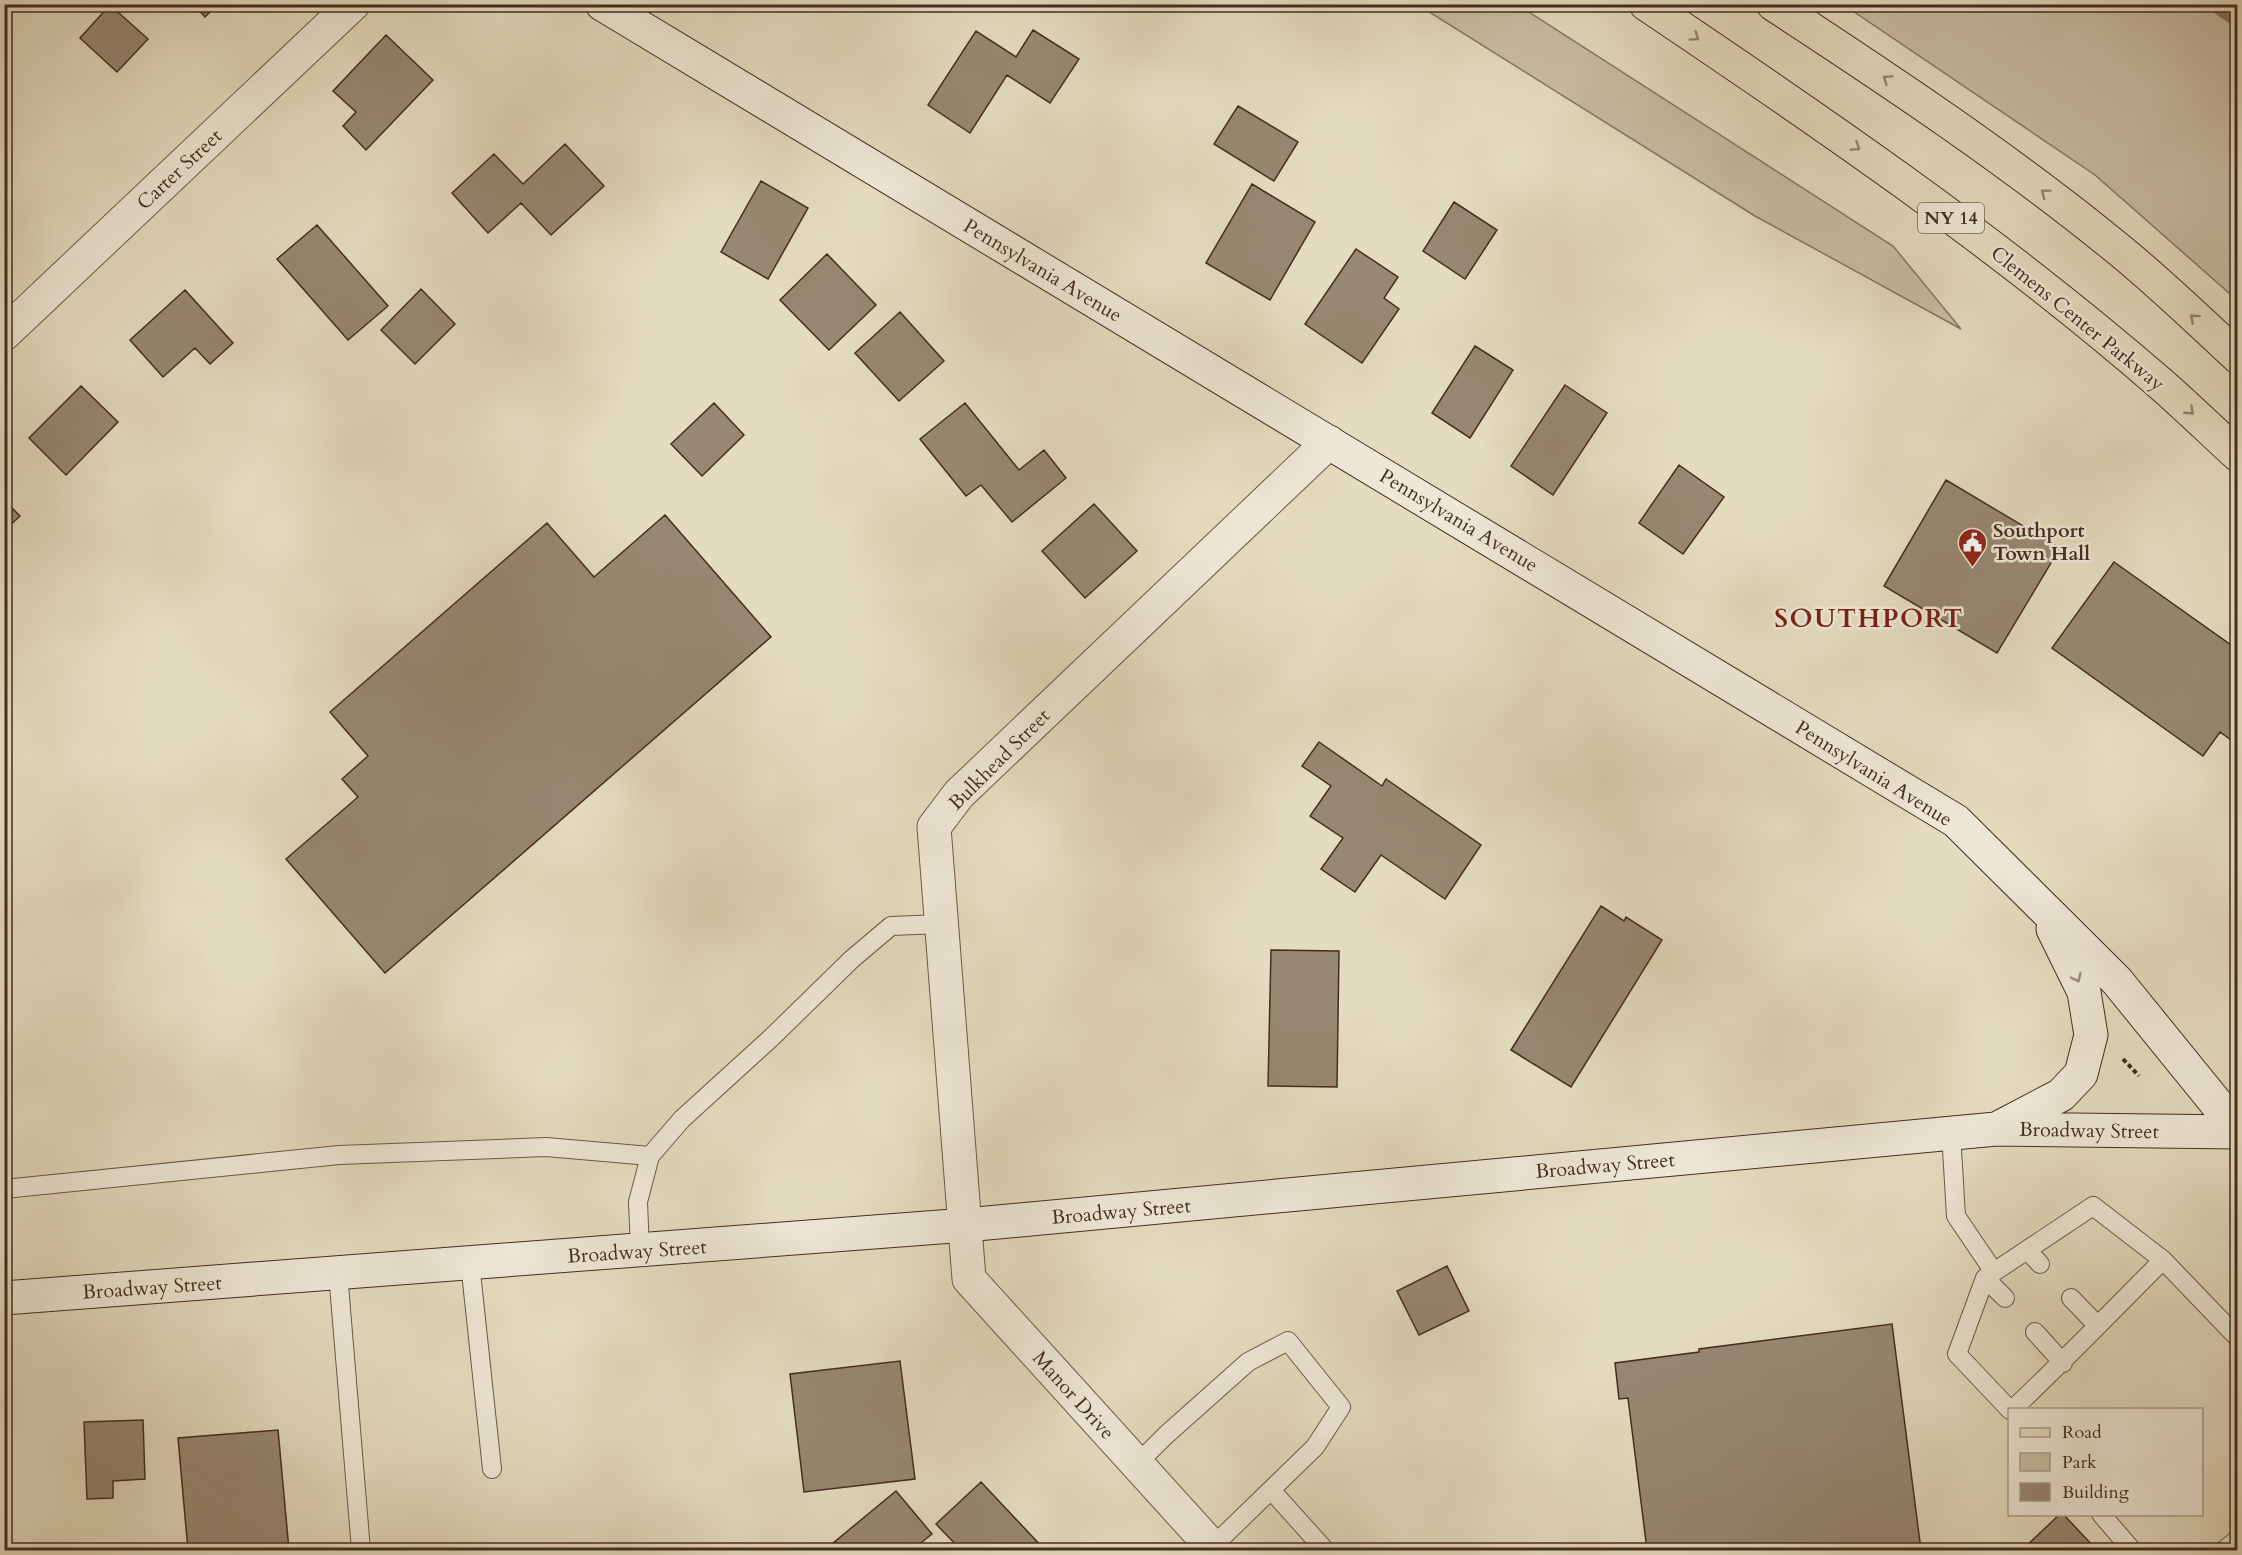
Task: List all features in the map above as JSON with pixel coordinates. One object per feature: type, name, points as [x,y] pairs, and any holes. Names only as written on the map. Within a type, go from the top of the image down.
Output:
[{"type":"main road","name":"Clemens Center Parkway","points":[[1646,4],[1881,164],[2052,294],[2161,384],[2238,455]]},
{"type":"main road","points":[[1773,4],[1880,74],[1996,156],[2095,231],[2238,357]]},
{"type":"street","name":"Carter Street","points":[[4,334],[353,4]]},
{"type":"street","name":"Pennsylvania Avenue","points":[[603,4],[1956,821],[2117,981],[2238,1131]]},
{"type":"street","name":"Bulkhead Street","points":[[966,1226],[934,826],[959,794],[1329,442]]},
{"type":"street","points":[[1996,1129],[2061,1095],[2081,1074],[2091,1035],[2084,992],[2042,906]]},
{"type":"street","name":"Broadway Street","points":[[4,1299],[966,1226],[1996,1129],[2238,1131]]},
{"type":"street","name":"Manor Drive","points":[[966,1226],[969,1280],[1213,1549]]},
{"type":"lane","points":[[640,1250],[638,1202],[650,1156],[682,1119],[771,1038],[852,959],[891,926],[942,924]]},
{"type":"lane","points":[[1951,1133],[1956,1216],[2005,1298]]},
{"type":"lane","points":[[4,1189],[339,1155],[546,1147],[650,1156]]},
{"type":"lane","points":[[2009,1408],[1957,1354],[1990,1275],[2093,1206],[2163,1260],[2238,1338]]},
{"type":"lane","points":[[2027,1250],[2040,1264]]},
{"type":"lane","points":[[2013,1408],[2063,1363],[2097,1325],[2163,1260]]},
{"type":"lane","points":[[470,1263],[492,1469]]},
{"type":"lane","points":[[338,1273],[361,1551]]},
{"type":"lane","points":[[2071,1298],[2097,1325]]},
{"type":"lane","points":[[2035,1332],[2063,1363]]},
{"type":"lane","points":[[1137,1464],[1248,1362],[1288,1341],[1341,1407],[1315,1447],[1213,1549]]},
{"type":"lane","points":[[1271,1490],[1325,1551]]},
{"type":"lane","points":[[2102,1516],[2132,1551]]},
{"type":"lane","points":[[2224,1551],[2238,1539]]},
{"type":"path","points":[[2119,1056],[2139,1076]]},
{"type":"green space","points":[[1418,5],[1518,5],[1893,246],[1961,329],[1755,216]]},
{"type":"green space","points":[[1844,5],[2237,5],[2237,300],[2095,175]]},
{"type":"building","points":[[193,4],[218,4],[205,17]]},
{"type":"building","points":[[110,5],[148,39],[117,72],[80,38]]},
{"type":"building","points":[[1033,30],[1079,59],[1050,103],[1007,75],[970,133],[928,105],[976,31],[1016,57]]},
{"type":"building","points":[[386,35],[433,80],[366,150],[343,126],[356,112],[333,91]]},
{"type":"building","points":[[1238,106],[1298,142],[1274,181],[1214,144]]},
{"type":"building","points":[[565,144],[604,186],[551,235],[521,203],[488,233],[452,193],[494,154],[523,184]]},
{"type":"building","points":[[761,181],[808,208],[768,279],[721,252]]},
{"type":"building","points":[[1252,184],[1315,222],[1270,300],[1206,263]]},
{"type":"building","points":[[1454,202],[1497,230],[1465,279],[1423,251]]},
{"type":"building","points":[[317,225],[388,306],[348,340],[277,259]]},
{"type":"building","points":[[1356,249],[1398,277],[1384,298],[1399,309],[1362,363],[1305,324]]},
{"type":"building","points":[[827,254],[876,305],[829,350],[780,300]]},
{"type":"building","points":[[421,289],[455,324],[415,364],[381,330]]},
{"type":"building","points":[[185,290],[233,343],[210,364],[195,348],[163,377],[130,340]]},
{"type":"building","points":[[900,312],[944,361],[899,401],[855,353]]},
{"type":"building","points":[[1475,346],[1513,370],[1470,438],[1432,413]]},
{"type":"building","points":[[1565,385],[1607,413],[1553,495],[1511,466]]},
{"type":"building","points":[[81,386],[118,422],[66,475],[29,438]]},
{"type":"building","points":[[714,403],[744,435],[702,476],[671,444]]},
{"type":"building","points":[[965,403],[1019,470],[1044,450],[1066,478],[1012,522],[981,485],[966,496],[920,439]]},
{"type":"building","points":[[1679,465],[1724,497],[1683,554],[1639,523]]},
{"type":"building","name":"Southport Town Hall","points":[[1946,480],[2060,548],[1997,653],[1884,586]]},
{"type":"building","points":[[4,500],[20,516],[4,531]]},
{"type":"building","points":[[1094,504],[1137,551],[1085,598],[1042,551]]},
{"type":"building","points":[[665,515],[771,637],[385,973],[286,859],[358,797],[342,779],[368,756],[330,712],[547,523],[594,577]]},
{"type":"building","points":[[2114,562],[2238,650],[2238,732],[2231,740],[2220,732],[2203,756],[2052,648]]},
{"type":"building","points":[[1319,742],[1382,786],[1386,779],[1481,845],[1445,899],[1381,855],[1355,892],[1321,869],[1343,838],[1310,816],[1331,786],[1302,766]]},
{"type":"building","points":[[1601,906],[1624,921],[1626,917],[1662,940],[1571,1087],[1511,1050]]},
{"type":"building","points":[[1271,950],[1339,951],[1337,1087],[1268,1086]]},
{"type":"building","points":[[1447,1266],[1469,1311],[1419,1335],[1397,1291]]},
{"type":"building","points":[[1892,1324],[1921,1550],[1647,1550],[1628,1398],[1619,1399],[1615,1363],[1699,1352],[1699,1349]]},
{"type":"building","points":[[900,1361],[915,1479],[804,1492],[790,1374]]},
{"type":"building","points":[[143,1420],[145,1479],[113,1481],[113,1498],[87,1499],[84,1422]]},
{"type":"building","points":[[278,1430],[289,1550],[188,1550],[178,1438]]},
{"type":"building","points":[[981,1482],[1045,1550],[961,1550],[936,1524]]},
{"type":"building","points":[[896,1491],[932,1534],[912,1550],[829,1550],[827,1548]]},
{"type":"building","points":[[2058,1516],[2065,1516],[2095,1548],[2092,1550],[2022,1550]]},
{"type":"building","points":[[4,1522],[9,1549],[4,1550]]},
{"type":"building","points":[[113,1545],[114,1550],[69,1550],[68,1548]]},
{"type":"waterway","points":[[2212,4],[2238,22]]},
{"type":"place","name":"Southport Town Hall","points":[[1972,568]]},
{"type":"district","name":"SOUTHPORT","points":[[1869,618]]}]
